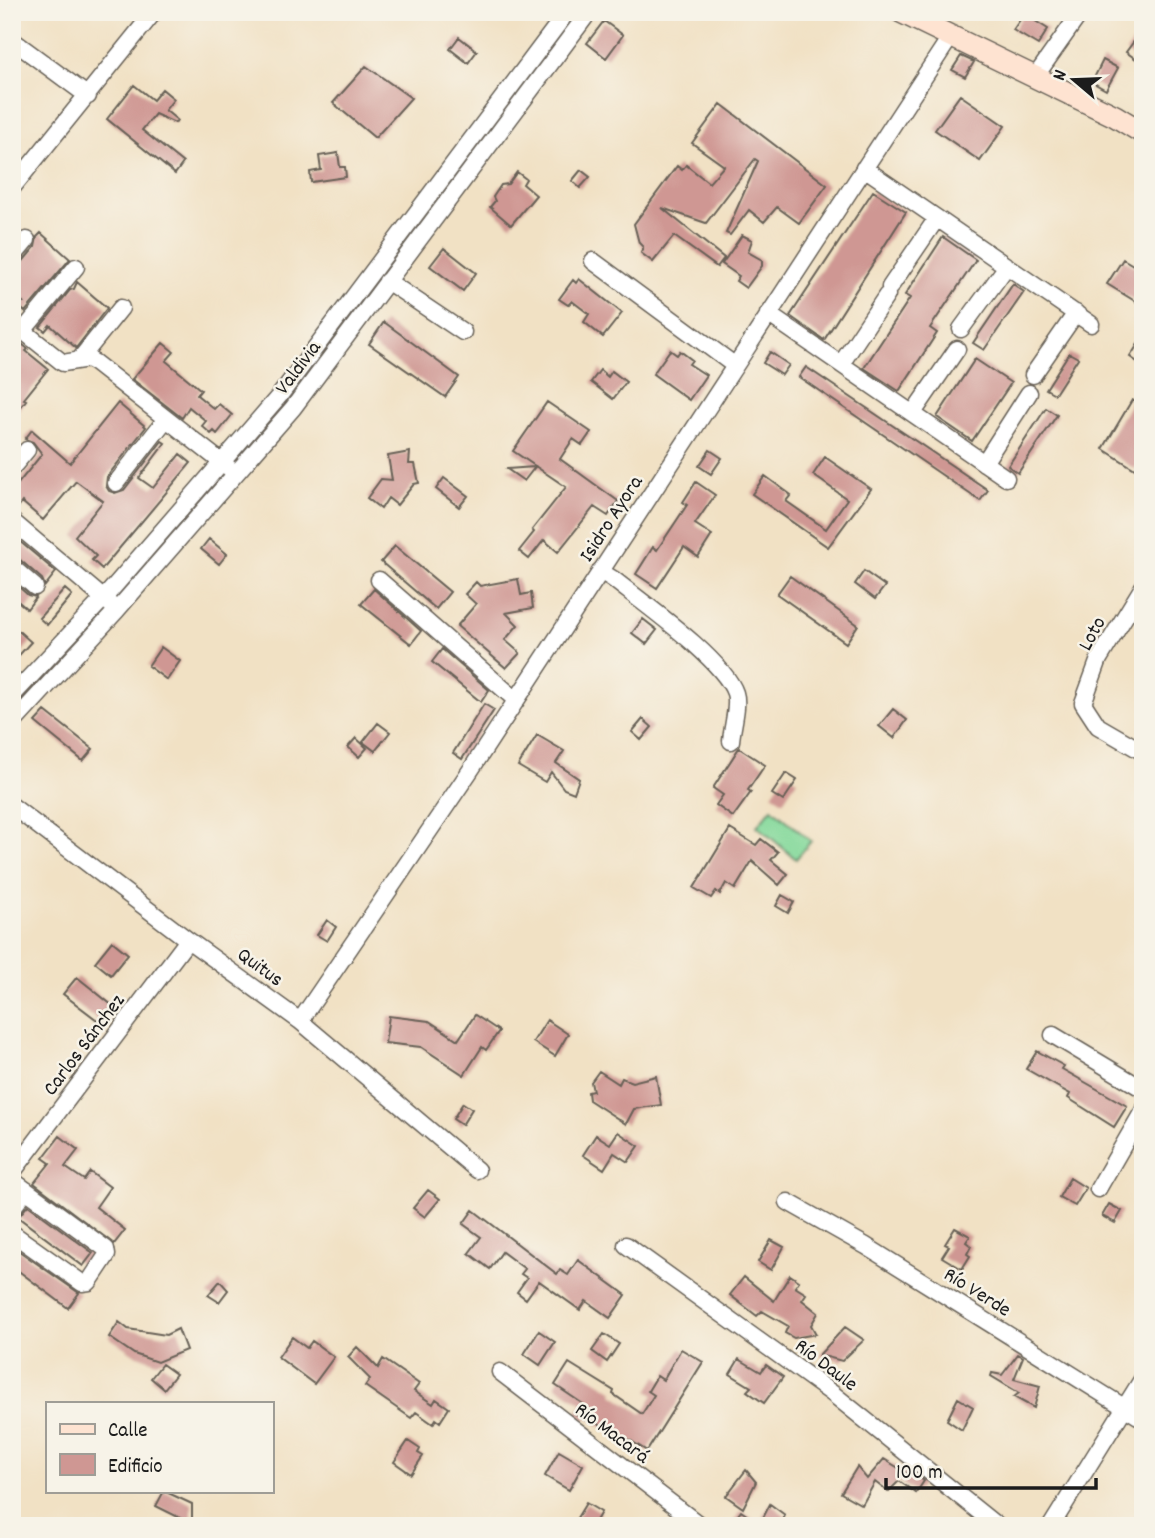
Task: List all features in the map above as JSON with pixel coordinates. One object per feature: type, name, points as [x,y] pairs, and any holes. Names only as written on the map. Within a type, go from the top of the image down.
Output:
[{"type":"street","points":[[12,188],[154,12]]},
{"type":"street","name":"Valdivia","points":[[12,697],[104,598],[280,395],[567,12]]},
{"type":"street","name":"Valdivia","points":[[12,724],[117,610],[293,408],[589,12]]},
{"type":"street","points":[[901,12],[1115,116],[1143,133]]},
{"type":"street","points":[[1035,77],[1081,12]]},
{"type":"street","name":"Isidro Ayora","points":[[300,1021],[516,700],[951,36]]},
{"type":"street","points":[[12,40],[88,96]]},
{"type":"street","points":[[864,168],[1091,324]]},
{"type":"street","points":[[423,205],[437,215]]},
{"type":"street","points":[[841,364],[937,218]]},
{"type":"street","points":[[12,258],[27,240]]},
{"type":"street","points":[[593,261],[734,365]]},
{"type":"street","points":[[961,329],[1007,266]]},
{"type":"street","points":[[76,267],[18,326],[63,363],[88,359],[95,363],[236,474]]},
{"type":"street","points":[[387,281],[463,332]]},
{"type":"street","points":[[80,359],[121,308]]},
{"type":"street","points":[[1033,374],[1076,313]]},
{"type":"street","points":[[768,314],[1006,478]]},
{"type":"street","points":[[913,413],[957,349]]},
{"type":"street","points":[[984,463],[1028,393]]},
{"type":"street","points":[[116,482],[166,419]]},
{"type":"street","points":[[12,468],[27,450]]},
{"type":"street","points":[[12,521],[117,610]]},
{"type":"street","points":[[12,567],[35,587]]},
{"type":"street","points":[[600,571],[712,660],[729,678],[737,695],[731,741]]},
{"type":"street","points":[[379,580],[516,700]]},
{"type":"street","name":"Loto","points":[[1143,587],[1099,659],[1083,703],[1098,726],[1143,752]]},
{"type":"street","points":[[12,697],[25,710]]},
{"type":"street","name":"Quitus","points":[[12,806],[300,1021],[477,1170]]},
{"type":"street","name":"Carlos Sánchez","points":[[12,1173],[188,940]]},
{"type":"street","points":[[1053,1035],[1143,1088]]},
{"type":"street","points":[[1098,1189],[1143,1111]]},
{"type":"street","points":[[12,1180],[106,1250],[107,1255],[89,1282],[82,1283],[12,1233]]},
{"type":"street","points":[[12,1209],[26,1190]]},
{"type":"street","name":"Río Verde","points":[[789,1202],[866,1246],[1143,1419]]},
{"type":"street","name":"Río Daule","points":[[626,1245],[833,1394],[997,1526]]},
{"type":"street","name":"Río Macará","points":[[500,1372],[701,1526]]},
{"type":"street","points":[[1051,1526],[1143,1378]]},
{"type":"green space","points":[[772,808],[811,841],[796,859],[757,826]]},
{"type":"building","points":[[1024,14],[1048,29],[1038,45],[1013,30]]},
{"type":"building","points":[[604,21],[623,35],[606,58],[587,43]]},
{"type":"building","points":[[1143,29],[1143,64],[1126,52]]},
{"type":"building","points":[[459,37],[477,51],[468,63],[450,49]]},
{"type":"building","points":[[961,56],[974,62],[965,77],[952,70]]},
{"type":"building","points":[[1103,60],[1118,68],[1106,90],[1092,82]]},
{"type":"building","points":[[366,66],[411,98],[375,138],[333,103]]},
{"type":"building","points":[[134,85],[153,100],[162,89],[174,99],[165,110],[177,120],[175,123],[155,114],[142,130],[183,163],[175,174],[107,119]]},
{"type":"building","points":[[960,95],[1005,126],[980,161],[935,130]]},
{"type":"building","points":[[721,104],[827,185],[799,223],[777,207],[764,222],[749,210],[730,235],[726,233],[758,161],[755,159],[706,223],[662,208],[724,258],[717,267],[674,236],[653,262],[641,253],[643,247],[639,243],[634,224],[677,166],[682,170],[686,165],[709,183],[724,166],[692,143]]},
{"type":"building","points":[[338,153],[340,167],[345,167],[346,177],[311,182],[310,172],[321,170],[319,156]]},
{"type":"building","points":[[581,170],[590,177],[580,188],[572,181]]},
{"type":"building","points":[[517,172],[526,179],[523,184],[536,195],[511,225],[490,207],[501,185],[508,184]]},
{"type":"building","points":[[873,191],[906,212],[824,340],[790,316]]},
{"type":"building","points":[[41,233],[70,259],[25,312],[16,304],[23,302],[12,294],[12,268],[20,265],[35,247],[37,237]]},
{"type":"building","points":[[742,235],[752,240],[748,252],[762,260],[762,266],[746,288],[736,281],[739,276],[722,264]]},
{"type":"building","points":[[943,237],[976,260],[930,328],[937,333],[899,391],[864,368],[910,298],[905,295]]},
{"type":"building","points":[[444,248],[476,273],[463,291],[430,266]]},
{"type":"building","points":[[1123,259],[1143,271],[1143,306],[1107,284]]},
{"type":"building","points":[[579,279],[622,313],[603,337],[584,322],[589,314],[572,301],[568,305],[559,299],[573,280],[576,283]]},
{"type":"building","points":[[77,282],[107,308],[76,348],[50,325],[45,331],[40,327],[70,290],[74,289]]},
{"type":"building","points":[[1013,284],[1024,292],[984,350],[973,343]]},
{"type":"building","points":[[384,322],[459,377],[445,397],[369,344]]},
{"type":"building","points":[[1143,336],[1143,357],[1139,363],[1130,357]]},
{"type":"building","points":[[18,341],[48,369],[12,418],[12,349]]},
{"type":"building","points":[[163,343],[174,352],[166,361],[201,390],[197,395],[214,409],[219,404],[232,415],[217,434],[214,431],[211,434],[202,426],[206,421],[189,407],[182,418],[132,379]]},
{"type":"building","points":[[670,350],[677,355],[680,351],[692,360],[689,364],[706,375],[689,400],[653,374]]},
{"type":"building","points":[[770,352],[789,365],[782,375],[763,363]]},
{"type":"building","points":[[1069,353],[1078,358],[1055,394],[1046,389]]},
{"type":"building","points":[[975,359],[1011,383],[972,441],[937,417]]},
{"type":"building","points":[[806,367],[988,490],[980,501],[799,377]]},
{"type":"building","points":[[600,370],[608,377],[612,371],[626,382],[613,399],[591,382]]},
{"type":"building","points":[[1132,400],[1143,406],[1143,456],[1135,469],[1103,449]]},
{"type":"building","points":[[547,402],[591,432],[582,445],[573,439],[560,459],[618,501],[608,516],[594,507],[558,552],[544,540],[529,559],[519,551],[566,487],[513,451]]},
{"type":"building","points":[[118,403],[146,427],[107,477],[106,486],[109,491],[115,493],[124,490],[162,441],[165,443],[139,478],[153,488],[180,454],[191,463],[102,569],[92,560],[96,556],[75,536],[103,501],[76,481],[43,520],[22,502],[12,511],[12,491],[42,454],[33,442],[25,439],[32,430],[70,463]]},
{"type":"building","points":[[1046,408],[1057,415],[1018,473],[1008,466]]},
{"type":"building","points":[[710,450],[722,458],[711,474],[699,466]]},
{"type":"building","points":[[410,452],[409,464],[415,464],[419,483],[414,484],[397,505],[388,498],[381,509],[367,498],[381,479],[392,480],[388,456]]},
{"type":"building","points":[[825,457],[871,489],[828,547],[752,494],[765,476],[791,495],[786,501],[826,529],[847,499],[813,475]]},
{"type":"building","points":[[535,467],[524,481],[507,469]]},
{"type":"building","points":[[444,478],[468,496],[459,507],[436,489]]},
{"type":"building","points":[[696,482],[715,495],[695,524],[712,535],[698,557],[684,547],[657,588],[636,574],[653,547],[657,550],[687,505],[683,502]]},
{"type":"building","points":[[12,535],[56,572],[45,586],[42,579],[19,559],[12,557]]},
{"type":"building","points":[[209,539],[227,554],[219,564],[201,549]]},
{"type":"building","points":[[395,546],[450,592],[436,609],[381,562]]},
{"type":"building","points":[[864,571],[885,586],[875,599],[855,584]]},
{"type":"building","points":[[790,576],[858,625],[846,643],[777,594]]},
{"type":"building","points":[[518,579],[521,595],[531,593],[533,608],[506,613],[518,625],[505,640],[520,653],[506,668],[457,626],[476,604],[465,594],[476,582],[480,586]]},
{"type":"building","points":[[12,581],[28,595],[36,597],[27,609],[12,596]]},
{"type":"building","points":[[65,589],[72,595],[47,625],[39,618]]},
{"type":"building","points":[[374,589],[421,631],[411,644],[361,604]]},
{"type":"building","points":[[643,619],[657,630],[646,644],[632,633]]},
{"type":"building","points":[[12,625],[31,642],[12,663]]},
{"type":"building","points":[[161,647],[180,661],[167,680],[148,666]]},
{"type":"building","points":[[442,649],[489,690],[481,702],[432,662]]},
{"type":"building","points":[[484,704],[494,710],[462,759],[453,753]]},
{"type":"building","points":[[893,709],[907,720],[894,738],[879,726]]},
{"type":"building","points":[[45,711],[93,749],[83,761],[35,722]]},
{"type":"building","points":[[643,719],[652,727],[641,740],[632,732]]},
{"type":"building","points":[[378,723],[390,732],[375,751],[363,742]]},
{"type":"building","points":[[537,735],[564,751],[556,763],[579,779],[574,793],[564,789],[551,772],[545,782],[518,766]]},
{"type":"building","points":[[356,738],[367,748],[359,757],[348,747]]},
{"type":"building","points":[[739,748],[765,765],[748,790],[751,792],[733,817],[716,805],[723,795],[713,788]]},
{"type":"building","points":[[786,773],[797,780],[783,801],[772,794]]},
{"type":"building","points":[[730,829],[756,845],[761,839],[778,852],[771,860],[788,874],[779,885],[752,861],[735,889],[726,883],[720,894],[716,891],[711,898],[694,888]]},
{"type":"building","points":[[782,895],[794,902],[788,913],[776,906]]},
{"type":"building","points":[[327,920],[336,927],[327,941],[317,935]]},
{"type":"building","points":[[112,941],[128,954],[111,975],[95,962]]},
{"type":"building","points":[[77,977],[118,1010],[105,1026],[63,994]]},
{"type":"building","points":[[475,1015],[499,1031],[486,1050],[482,1047],[464,1075],[421,1047],[385,1043],[389,1016],[429,1021],[458,1040]]},
{"type":"building","points":[[547,1020],[568,1034],[555,1056],[533,1042]]},
{"type":"building","points":[[1037,1051],[1064,1066],[1062,1069],[1127,1106],[1114,1127],[1068,1098],[1070,1094],[1026,1069]]},
{"type":"building","points":[[599,1071],[619,1084],[622,1078],[632,1082],[656,1076],[661,1105],[634,1109],[626,1124],[589,1100],[588,1092],[593,1091],[591,1082]]},
{"type":"building","points":[[463,1103],[472,1109],[462,1125],[453,1119]]},
{"type":"building","points":[[618,1132],[639,1146],[628,1162],[614,1153],[604,1169],[583,1155],[596,1135],[610,1144]]},
{"type":"building","points":[[60,1136],[78,1150],[65,1167],[84,1180],[90,1172],[110,1187],[96,1207],[125,1230],[114,1244],[34,1183],[50,1163],[43,1158]]},
{"type":"building","points":[[1070,1178],[1086,1188],[1075,1206],[1059,1197]]},
{"type":"building","points":[[428,1190],[440,1199],[425,1217],[413,1208]]},
{"type":"building","points":[[1109,1204],[1122,1211],[1115,1223],[1102,1216]]},
{"type":"building","points":[[28,1205],[93,1253],[83,1266],[18,1217]]},
{"type":"building","points":[[473,1210],[557,1274],[560,1270],[568,1275],[578,1260],[626,1295],[610,1318],[586,1301],[580,1310],[539,1281],[526,1299],[517,1292],[527,1278],[521,1274],[525,1269],[502,1252],[490,1269],[469,1253],[481,1237],[463,1224]]},
{"type":"building","points":[[955,1228],[970,1236],[966,1242],[971,1246],[967,1254],[970,1256],[962,1269],[942,1257],[949,1246],[945,1244]]},
{"type":"building","points":[[771,1240],[784,1247],[771,1270],[758,1262]]},
{"type":"building","points":[[12,1246],[79,1293],[68,1308],[12,1266]]},
{"type":"building","points":[[790,1275],[799,1281],[795,1287],[806,1294],[802,1300],[818,1313],[811,1325],[816,1334],[794,1338],[785,1333],[788,1326],[762,1311],[757,1316],[730,1295],[744,1277],[774,1301]]},
{"type":"building","points":[[220,1281],[228,1290],[219,1302],[208,1295]]},
{"type":"building","points":[[119,1322],[128,1329],[166,1335],[178,1329],[186,1350],[157,1362],[134,1354],[109,1337]]},
{"type":"building","points":[[845,1327],[864,1340],[842,1361],[819,1355]]},
{"type":"building","points":[[539,1331],[555,1342],[540,1365],[524,1354]]},
{"type":"building","points":[[604,1334],[619,1344],[607,1362],[592,1351]]},
{"type":"building","points":[[292,1337],[307,1348],[312,1341],[334,1357],[314,1384],[278,1357]]},
{"type":"building","points":[[357,1347],[378,1368],[383,1359],[419,1384],[414,1391],[433,1404],[436,1399],[449,1408],[440,1422],[436,1419],[433,1424],[416,1412],[411,1418],[365,1386],[370,1379],[348,1357]]},
{"type":"building","points":[[681,1349],[703,1362],[647,1451],[622,1435],[620,1438],[587,1417],[585,1420],[576,1414],[583,1404],[555,1385],[569,1363],[614,1391],[613,1394],[642,1414],[654,1395],[648,1391],[657,1376],[663,1380]]},
{"type":"building","points":[[1018,1354],[1023,1357],[1014,1379],[1040,1386],[1034,1408],[1014,1397],[1019,1393],[991,1376],[992,1373],[1002,1375]]},
{"type":"building","points":[[739,1359],[761,1372],[766,1365],[783,1377],[764,1403],[747,1391],[751,1387],[730,1374]]},
{"type":"building","points":[[162,1364],[176,1374],[164,1389],[151,1378]]},
{"type":"building","points":[[958,1398],[973,1407],[962,1430],[947,1420]]},
{"type":"building","points":[[408,1441],[420,1449],[418,1453],[423,1456],[411,1474],[394,1462]]},
{"type":"building","points":[[559,1451],[583,1465],[569,1490],[545,1476]]},
{"type":"building","points":[[884,1459],[910,1475],[913,1472],[924,1481],[916,1493],[899,1481],[888,1492],[875,1482],[862,1505],[841,1493],[857,1467],[867,1479]]},
{"type":"building","points":[[746,1470],[756,1482],[743,1508],[726,1496]]},
{"type":"building","points":[[163,1492],[192,1504],[192,1524],[156,1506]]},
{"type":"building","points":[[586,1503],[601,1512],[593,1526],[572,1526]]},
{"type":"building","points":[[770,1504],[785,1515],[781,1526],[730,1526],[741,1511],[760,1524]]}]
